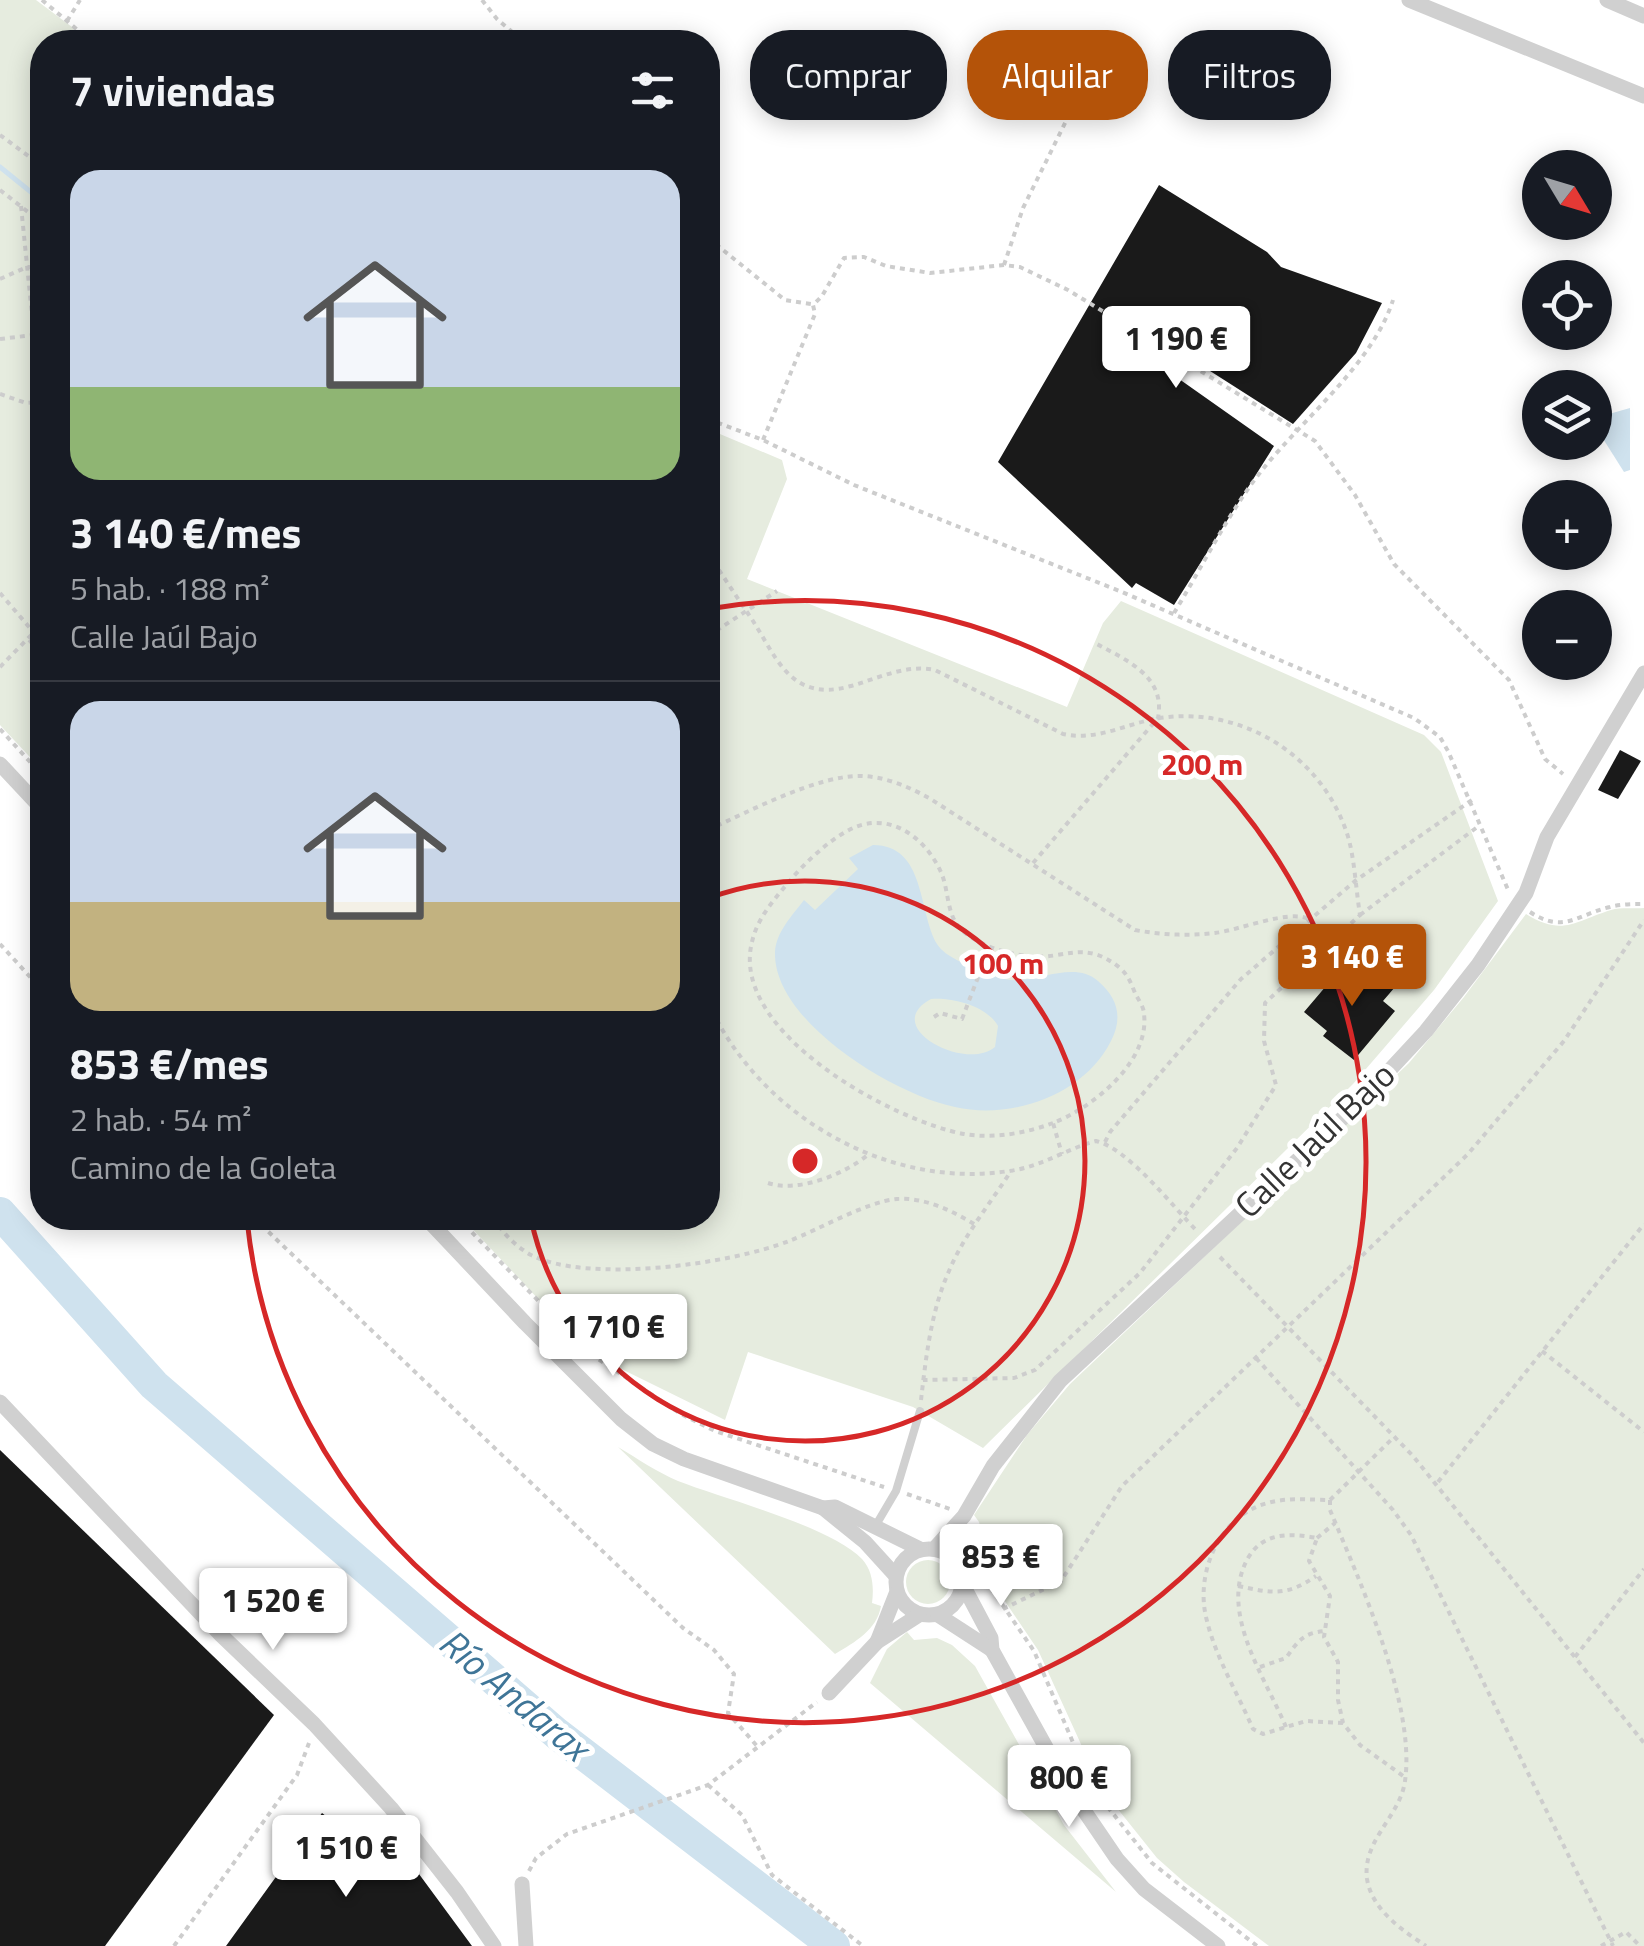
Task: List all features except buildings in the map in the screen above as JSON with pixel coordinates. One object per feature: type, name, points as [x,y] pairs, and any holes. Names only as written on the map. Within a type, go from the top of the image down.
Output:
[{"type":"street","points":[[1409,0],[1429,4],[1644,96]]},
{"type":"street","points":[[1606,0],[1644,16]]},
{"type":"street","name":"Calle Jaúl Bajo","points":[[954,1560],[964,1517],[992,1466],[1050,1393],[1389,1072],[1466,980],[1519,904],[1547,837],[1644,673]]},
{"type":"street","points":[[0,764],[30,797]]},
{"type":"street","points":[[437,1230],[525,1323],[622,1419],[653,1444],[684,1459],[823,1508],[865,1542],[896,1575]]},
{"type":"street","points":[[0,1402],[221,1635],[314,1724],[390,1808],[494,1946]]},
{"type":"street","points":[[823,1508],[835,1507],[954,1560],[962,1584],[991,1638],[992,1650],[1068,1787],[1117,1859],[1144,1890],[1218,1946]]},
{"type":"street","name":"Calle Jaúl Bajo","points":[[927,1549],[964,1517]]},
{"type":"street","points":[[877,1642],[896,1594],[900,1564],[927,1549]]},
{"type":"street","points":[[896,1594],[905,1607],[919,1615],[938,1615],[950,1608],[962,1584]]},
{"type":"street","points":[[829,1693],[877,1642],[919,1615]]},
{"type":"street","points":[[938,1615],[992,1650]]},
{"type":"street","points":[[522,1884],[526,1946]]},
{"type":"lane","points":[[876,1525],[896,1490],[920,1411]]},
{"type":"path","points":[[42,0],[76,30]]},
{"type":"path","points":[[66,22],[80,0]]},
{"type":"path","points":[[482,0],[510,30]]},
{"type":"path","points":[[1004,264],[1023,208],[1067,120]]},
{"type":"path","points":[[0,135],[30,157]]},
{"type":"path","points":[[0,190],[30,213]]},
{"type":"path","points":[[21,206],[30,296]]},
{"type":"path","points":[[720,248],[785,300],[812,305]]},
{"type":"path","points":[[812,305],[822,296],[844,258],[864,257],[886,266],[930,272],[1004,264],[1020,267],[1068,290],[1298,429],[1315,441],[1354,495],[1394,564],[1509,680],[1545,758],[1578,786]]},
{"type":"path","points":[[0,279],[30,267]]},
{"type":"path","points":[[1174,613],[1260,472],[1358,360],[1386,323],[1392,300]]},
{"type":"path","points":[[763,440],[815,314],[812,305]]},
{"type":"path","points":[[0,339],[30,335]]},
{"type":"path","points":[[0,394],[30,401]]},
{"type":"path","points":[[720,424],[854,485],[1174,613],[1414,718],[1440,736],[1472,800],[1506,886],[1519,904],[1543,920],[1564,924],[1610,906],[1644,904]]},
{"type":"path","points":[[720,571],[775,661],[806,686],[838,688],[924,668],[1063,734],[1095,736],[1158,718],[1208,717],[1228,720],[1263,734],[1295,756],[1320,782],[1342,820],[1352,853],[1360,915]]},
{"type":"path","points":[[720,629],[777,592]]},
{"type":"path","points":[[0,593],[30,628]]},
{"type":"path","points":[[0,667],[29,640]]},
{"type":"path","points":[[1033,863],[1158,718],[1160,699],[1151,679],[1133,664],[1094,643]]},
{"type":"path","points":[[0,729],[30,761]]},
{"type":"path","points":[[720,825],[785,796],[837,779],[862,776],[909,787],[1135,930],[1157,934],[1217,933],[1292,915],[1309,919]]},
{"type":"path","points":[[1105,1143],[1110,1132],[1241,979],[1355,880],[1472,800]]},
{"type":"path","points":[[883,822],[896,824],[921,842],[941,871],[954,923],[966,935],[1028,957],[1077,950],[1105,958],[1129,978],[1144,1014],[1140,1041],[1108,1091],[1078,1114],[1053,1123],[1014,1134],[967,1135],[915,1120],[871,1100],[817,1064],[763,1002],[750,961],[751,943],[759,922],[797,873],[848,830],[883,822]]},
{"type":"path","points":[[924,1380],[1014,1378],[1035,1370],[1140,1273],[1237,1148],[1276,1085],[1264,1041],[1264,1003],[1360,915],[1482,824]]},
{"type":"path","points":[[1003,1609],[1061,1581],[1122,1486],[1433,1190],[1507,1112],[1594,1001],[1644,920]]},
{"type":"path","points":[[0,944],[30,977]]},
{"type":"path","points":[[934,1017],[940,1013],[962,1019],[990,946]]},
{"type":"path","points":[[720,1028],[749,1070],[797,1113],[832,1136],[896,1165],[964,1176],[1011,1171],[1062,1156],[1090,1142],[1105,1143],[1183,1217],[1437,1484],[1644,1743]]},
{"type":"path","points":[[1053,1123],[1062,1156]]},
{"type":"path","points":[[768,1183],[780,1186],[816,1180],[843,1171],[868,1154]]},
{"type":"path","points":[[920,1411],[938,1299],[950,1268],[1011,1171]]},
{"type":"path","points":[[503,1230],[530,1254],[550,1262],[610,1268],[688,1264],[764,1250],[889,1199],[921,1201],[976,1225]]},
{"type":"path","points":[[1437,1484],[1644,1224]]},
{"type":"path","points":[[267,1230],[683,1628],[714,1650],[734,1674],[728,1714],[757,1746]]},
{"type":"path","points":[[470,1230],[589,1353],[681,1414],[715,1431],[896,1490],[964,1517],[993,1592],[1034,1651],[1092,1787],[1152,1863],[1257,1946]]},
{"type":"path","points":[[1542,1351],[1644,1432]]},
{"type":"path","points":[[1256,1358],[1393,1510],[1424,1558],[1612,1943]]},
{"type":"path","points":[[1394,1438],[1330,1500],[1330,1510],[1365,1598],[1408,1736],[1406,1778],[1396,1810],[1371,1849],[1368,1880],[1386,1915],[1426,1946]]},
{"type":"path","points":[[1330,1500],[1269,1502],[1246,1511],[1219,1539],[1208,1566],[1206,1620],[1252,1729],[1262,1734],[1306,1720],[1343,1723]]},
{"type":"path","points":[[1335,1522],[1316,1538],[1309,1561],[1330,1596],[1325,1631],[1329,1650],[1338,1662],[1338,1700],[1343,1723],[1360,1745],[1406,1778]]},
{"type":"path","points":[[1286,1727],[1239,1616],[1238,1586],[1254,1548],[1269,1538],[1290,1533],[1316,1538]]},
{"type":"path","points":[[1575,1657],[1644,1569]]},
{"type":"path","points":[[1238,1586],[1282,1593],[1297,1589],[1316,1576]]},
{"type":"path","points":[[1260,1667],[1286,1658],[1306,1634],[1325,1631]]},
{"type":"path","points":[[522,1884],[536,1858],[567,1834],[708,1785],[829,1693]]},
{"type":"path","points":[[174,1946],[298,1775],[314,1724]]},
{"type":"path","points":[[708,1785],[742,1815],[772,1876],[863,1946]]},
{"type":"path","points":[[1601,1946],[1628,1933],[1640,1946]]},
{"type":"shaded area","points":[[0,0],[36,0],[76,30],[30,30],[30,757],[0,725]]},
{"type":"shaded area","points":[[720,434],[782,460],[787,479],[747,579],[1067,707],[1103,623],[1121,601],[1424,735],[1441,752],[1498,901],[1434,990],[1353,1084],[983,1448],[913,1407],[748,1352],[725,1420],[589,1353],[473,1230],[720,1230]]},
{"type":"shaded area","points":[[1644,908],[1644,1946],[1269,1946],[1157,1858],[1101,1788],[1038,1650],[998,1591],[974,1515],[1027,1435],[1070,1384],[1409,1063],[1526,914],[1560,926],[1615,909]]},
{"type":"shaded area","points":[[618,1447],[678,1481],[775,1514],[847,1547],[862,1559],[871,1574],[872,1603],[881,1606],[875,1622],[864,1635],[835,1654]]},
{"type":"shaded area","points":[[928,1560],[944,1566],[950,1582],[944,1598],[928,1604],[912,1598],[906,1582],[912,1566]]},
{"type":"shaded area","points":[[907,1632],[914,1640],[937,1638],[952,1645],[975,1666],[1064,1825],[1116,1892],[870,1683],[887,1649]]},
{"type":"water","points":[[1630,408],[1630,470],[1624,472],[1612,453],[1612,413]]},
{"type":"water","points":[[873,845],[890,848],[903,856],[918,882],[937,944],[957,960],[1008,980],[1070,972],[1090,975],[1098,981],[1114,1001],[1117,1016],[1115,1033],[1099,1060],[1065,1089],[1044,1099],[1000,1110],[977,1110],[930,1100],[901,1088],[842,1051],[815,1029],[794,1004],[780,978],[775,952],[781,931],[804,900],[815,910],[858,869],[849,858]],"holes":[[[931,999],[959,1001],[986,1013],[998,1026],[995,1047],[965,1054],[933,1043],[921,1033],[915,1022],[918,1010]]]},
{"type":"waterway","points":[[0,167],[30,191]]},
{"type":"waterway","name":"Río Andarax","points":[[0,1213],[154,1385],[556,1733],[834,1946]]}]
